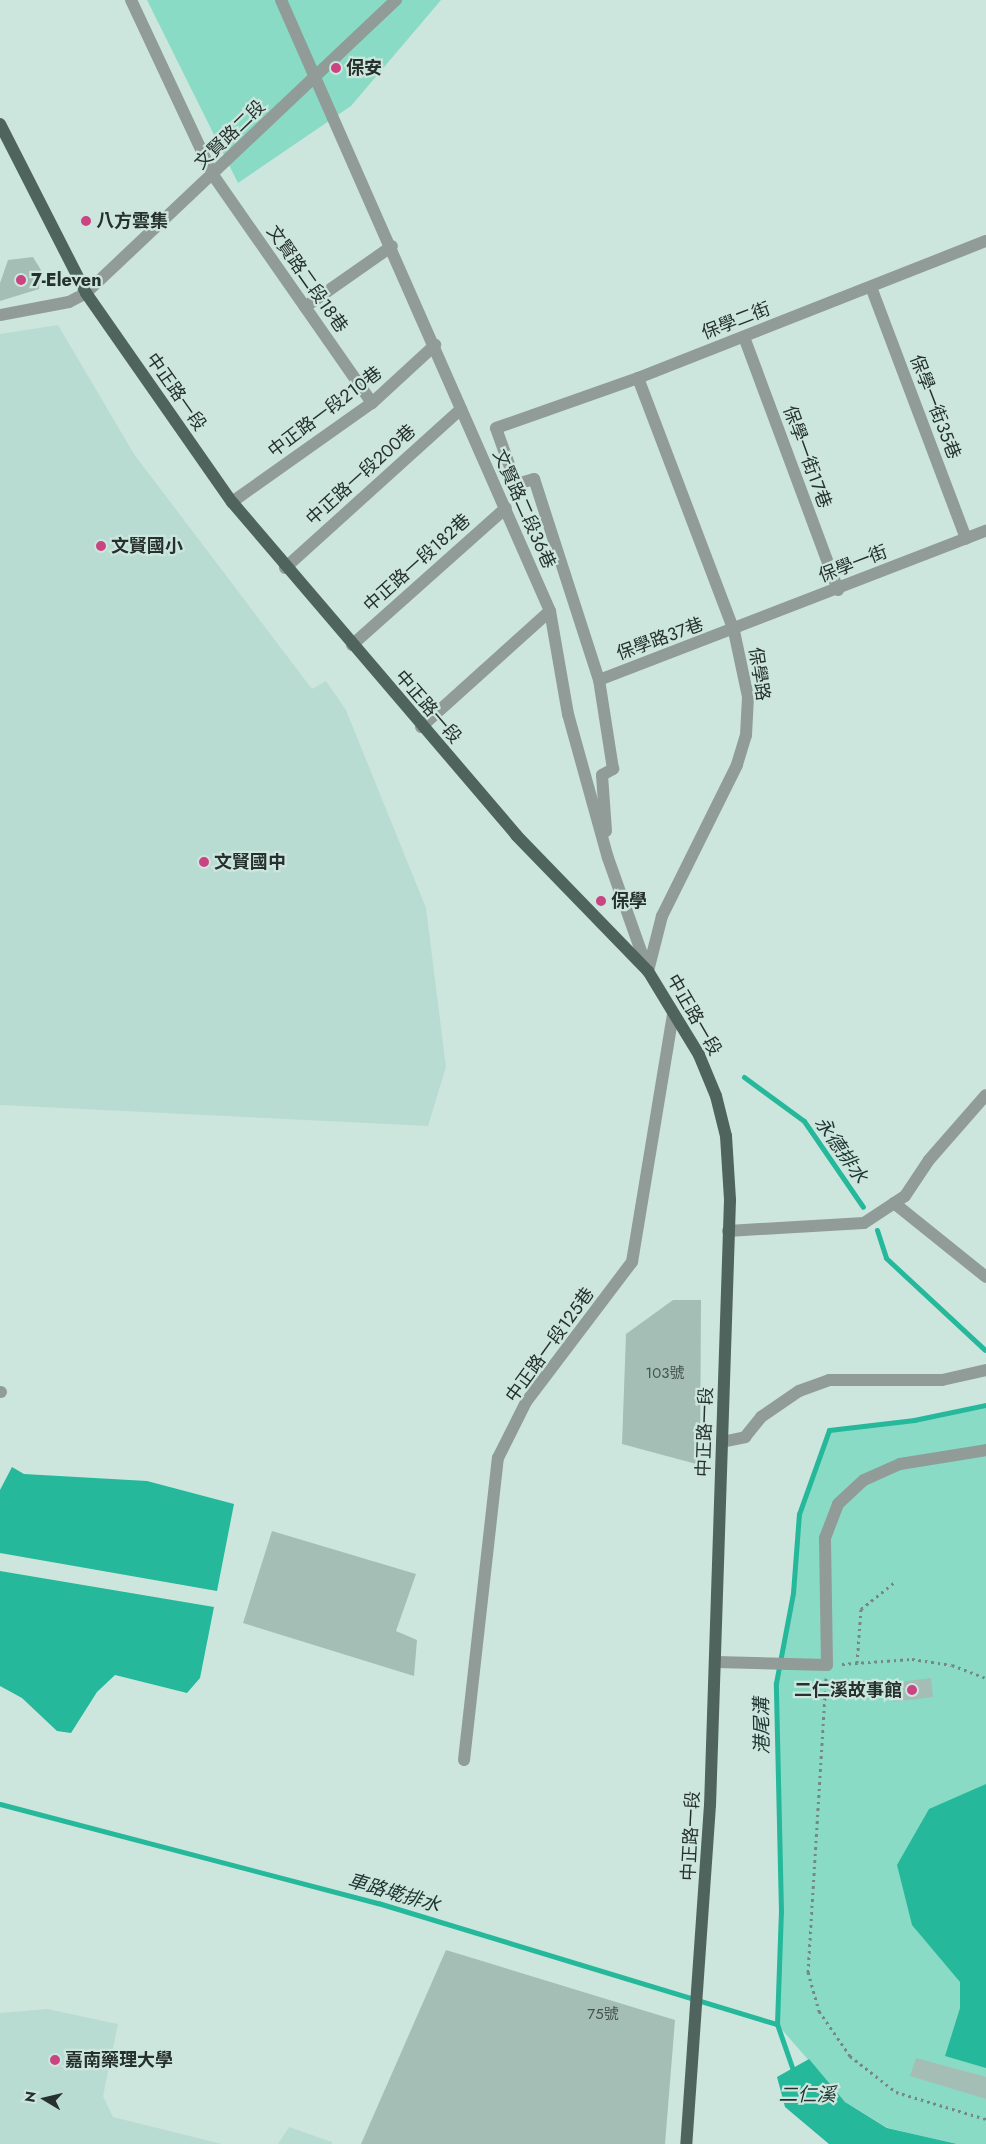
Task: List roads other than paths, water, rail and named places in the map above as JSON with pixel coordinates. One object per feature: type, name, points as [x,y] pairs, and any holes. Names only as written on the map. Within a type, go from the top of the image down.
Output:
[{"type":"main road","name":"中正路一段","points":[[0,124],[86,293],[232,502],[285,568],[516,835],[648,971],[711,1079],[722,1116],[730,1179],[716,1662],[700,1968],[686,2144]]},
{"type":"street","name":"文賢路二段18巷","points":[[131,0],[213,176],[372,403]]},
{"type":"street","name":"文賢路二段36巷","points":[[281,0],[314,79],[392,246],[550,611],[568,714],[608,858],[648,971]]},
{"type":"street","name":"文賢路二段","points":[[0,315],[69,302],[86,293],[213,176],[396,0]]},
{"type":"street","name":"保學二街","points":[[599,680],[534,478],[516,484],[496,428],[638,378],[986,241]]},
{"type":"street","points":[[305,307],[392,246]]},
{"type":"street","name":"保學一街35巷","points":[[871,287],[966,539]]},
{"type":"street","name":"保學一街17巷","points":[[744,337],[838,590]]},
{"type":"street","name":"中正路一段210巷","points":[[232,502],[372,403],[435,346]]},
{"type":"street","name":"保學路","points":[[638,378],[734,630],[748,697],[746,735],[726,793],[662,916],[648,971]]},
{"type":"street","name":"中正路一段200巷","points":[[285,568],[461,409]]},
{"type":"street","name":"中正路一段182巷","points":[[352,645],[506,508]]},
{"type":"street","name":"保學一街","points":[[734,630],[986,531]]},
{"type":"street","points":[[421,727],[550,611]]},
{"type":"street","name":"保學路37巷","points":[[599,680],[734,630]]},
{"type":"street","points":[[599,680],[613,769],[602,775],[608,858]]},
{"type":"street","name":"中正路一段125巷","points":[[464,1760],[498,1458],[526,1402],[632,1262],[673,1014]]},
{"type":"street","points":[[728,1231],[864,1223],[905,1196],[929,1160],[986,1095]]},
{"type":"street","points":[[894,1204],[986,1276]]},
{"type":"street","points":[[722,1442],[745,1437],[761,1417],[799,1390],[829,1380],[942,1380],[986,1370]]},
{"type":"street","points":[[716,1662],[821,1665],[825,1538],[838,1504],[864,1480],[900,1464],[986,1450]]},
{"type":"water","points":[[12,1467],[24,1474],[147,1481],[234,1504],[217,1591],[0,1553],[0,1490]]},
{"type":"water","points":[[0,1571],[214,1607],[200,1678],[187,1693],[115,1675],[97,1692],[71,1733],[57,1731],[22,1698],[0,1686]]},
{"type":"water","points":[[986,1784],[986,2068],[945,2056],[960,2008],[960,1982],[912,1925],[897,1865],[929,1809]]},
{"type":"water","name":"二仁溪","points":[[809,2059],[845,2102],[887,2128],[957,2144],[829,2144],[785,2107],[777,2077]]},
{"type":"waterway","name":"永德排水","points":[[744,1077],[804,1121],[863,1207]]},
{"type":"waterway","name":"永德排水","points":[[877,1230],[886,1258],[985,1350]]},
{"type":"waterway","name":"港尾溝","points":[[794,2073],[777,2024],[781,1912],[776,1683],[793,1593],[799,1514],[829,1430],[914,1420],[986,1405]]},
{"type":"waterway","name":"車路墘排水","points":[[0,1804],[378,1903],[777,2024]]},
{"type":"place","name":"保安","points":[[336,68]]},
{"type":"place","name":"八方雲集","points":[[86,221]]},
{"type":"place","name":"7-Eleven","points":[[21,280]]},
{"type":"place","name":"文賢國小","points":[[101,546]]},
{"type":"place","name":"文賢國中","points":[[204,862]]},
{"type":"place","name":"保學","points":[[601,901]]},
{"type":"place","name":"二仁溪故事館","points":[[912,1690]]},
{"type":"place","name":"嘉南藥理大學","points":[[55,2060]]}]
